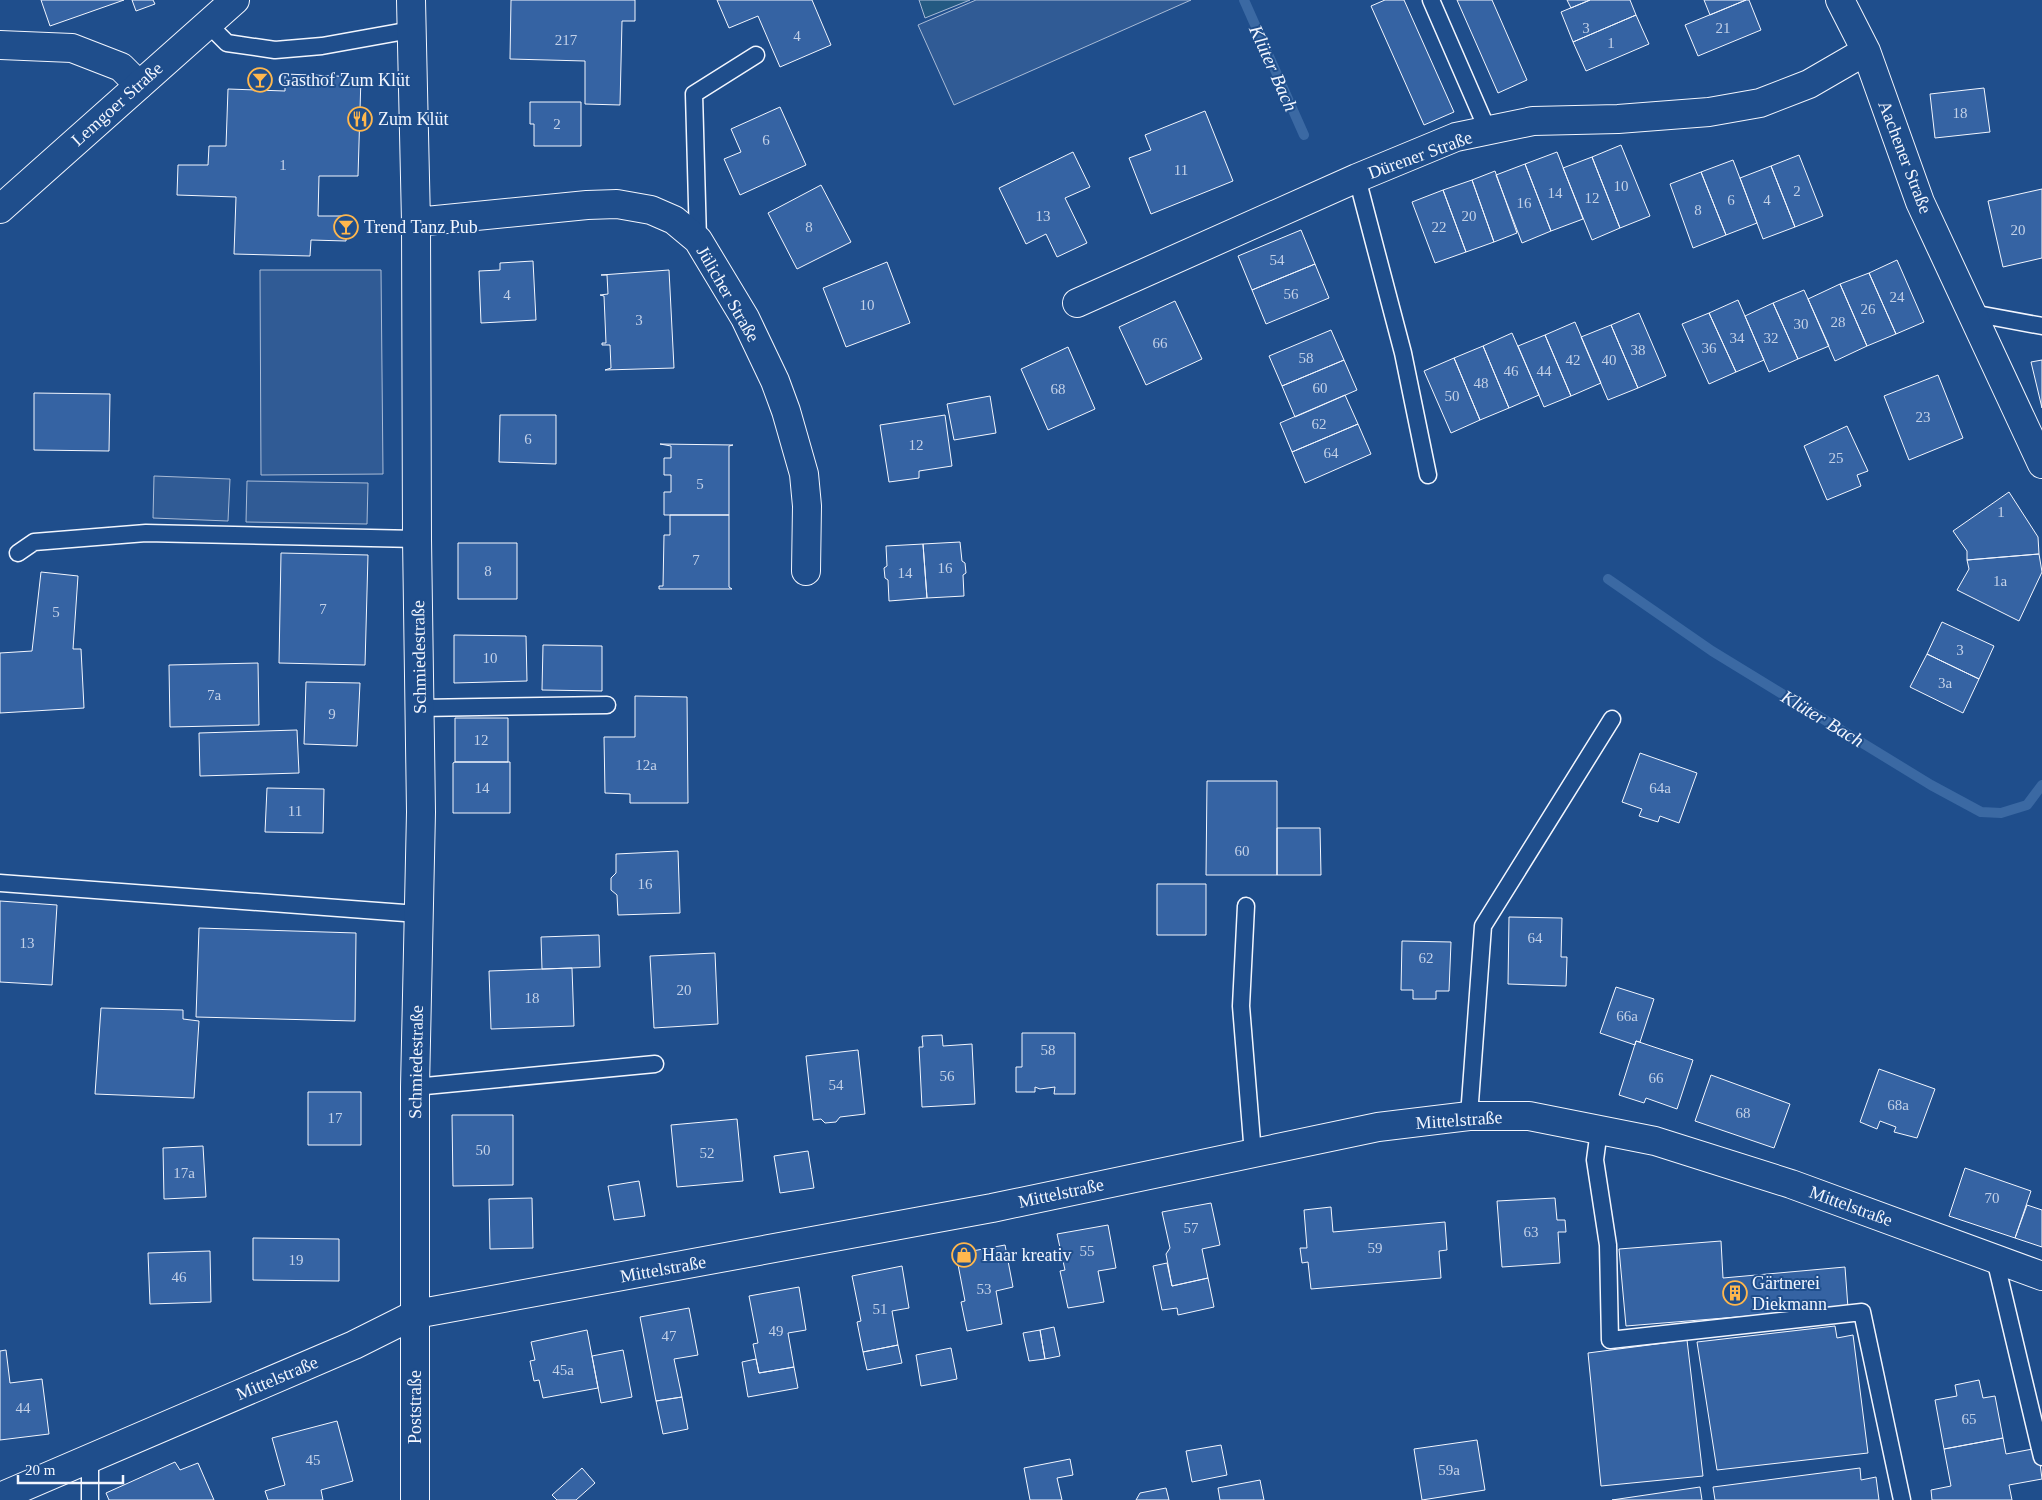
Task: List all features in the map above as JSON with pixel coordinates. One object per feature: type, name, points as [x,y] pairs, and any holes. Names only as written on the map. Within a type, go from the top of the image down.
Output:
[{"type":"street","name":"Lemgoer Straße","points":[[0,209],[235,0]]},
{"type":"street","name":"Schmiedestraße","points":[[411,0],[416,222],[417,539],[421,812],[415,1087],[416,1314]]},
{"type":"street","name":"Aachener Straße","points":[[1840,0],[1866,51],[1920,202],[2042,464]]},
{"type":"street","points":[[0,45],[72,48],[121,67],[139,85]]},
{"type":"street","name":"Dürener Straße","points":[[1077,304],[1357,178],[1456,137],[1533,121],[1618,119],[1700,113],[1760,103],[1809,84],[1866,51]]},
{"type":"street","name":"Jülicher Straße","points":[[416,222],[587,205],[617,204],[651,210],[674,220],[698,240],[745,318],[775,381],[786,412],[804,474],[807,506],[806,571]]},
{"type":"street","name":"Mittelstraße","points":[[0,1497],[354,1345],[416,1314],[992,1208],[1378,1127],[1470,1116],[1529,1116],[1655,1141],[1791,1184],[2042,1276]]},
{"type":"street","name":"Poststraße","points":[[415,1500],[416,1314]]},
{"type":"lane","points":[[1431,0],[1488,131]]},
{"type":"lane","points":[[208,24],[227,43],[276,50],[322,46],[411,30]]},
{"type":"lane","points":[[698,240],[694,94],[756,55]]},
{"type":"lane","points":[[1357,178],[1403,353],[1428,475]]},
{"type":"lane","points":[[1972,313],[2042,326]]},
{"type":"lane","points":[[18,553],[34,542],[146,533],[417,539]]},
{"type":"lane","points":[[419,708],[607,705]]},
{"type":"lane","points":[[1470,1116],[1482,926],[1612,719]]},
{"type":"lane","points":[[0,883],[418,914]]},
{"type":"lane","points":[[1246,906],[1241,1006],[1253,1154]]},
{"type":"lane","points":[[415,1087],[655,1064]]},
{"type":"lane","points":[[1599,1130],[1595,1160],[1608,1245],[1610,1340],[1862,1312],[1902,1500]]},
{"type":"lane","points":[[1994,1259],[2042,1457]]},
{"type":"lane","points":[[90,1459],[90,1500]]},
{"type":"shaded area","points":[[919,0],[970,0],[925,18]]},
{"type":"shaded area","points":[[976,0],[1191,0],[954,105],[918,25]]},
{"type":"shaded area","points":[[260,270],[381,270],[383,474],[261,475]]},
{"type":"shaded area","points":[[154,476],[230,479],[228,521],[153,518]]},
{"type":"shaded area","points":[[247,481],[368,483],[367,524],[246,522]]},
{"type":"building","points":[[41,0],[124,0],[50,26]]},
{"type":"building","points":[[132,0],[153,0],[155,4],[136,11]]},
{"type":"building","points":[[511,0],[635,0],[635,21],[622,21],[620,105],[585,104],[585,61],[510,59]]},
{"type":"building","points":[[717,0],[812,0],[831,45],[780,67],[758,16],[729,28]]},
{"type":"building","points":[[1385,0],[1404,0],[1454,112],[1424,125],[1371,6]]},
{"type":"building","points":[[1457,0],[1492,0],[1527,80],[1498,93]]},
{"type":"building","points":[[1567,0],[1590,0],[1571,8]]},
{"type":"building","points":[[1590,0],[1630,0],[1636,15],[1573,42],[1561,12]]},
{"type":"building","points":[[1704,0],[1746,0],[1710,15]]},
{"type":"building","points":[[1749,0],[1761,30],[1698,56],[1685,25]]},
{"type":"building","points":[[1636,15],[1649,44],[1586,71],[1573,42]]},
{"type":"building","points":[[285,74],[361,77],[358,176],[319,176],[318,216],[347,216],[346,241],[311,240],[310,256],[234,254],[236,197],[177,195],[178,165],[208,165],[209,146],[226,146],[228,89],[285,91]]},
{"type":"building","points":[[1984,88],[1990,132],[1935,138],[1930,94]]},
{"type":"building","points":[[530,102],[581,102],[581,146],[534,146],[534,124],[530,124]]},
{"type":"building","points":[[780,107],[806,165],[740,195],[724,159],[741,152],[731,129]]},
{"type":"building","points":[[1205,111],[1233,181],[1151,214],[1129,158],[1151,150],[1145,135]]},
{"type":"building","points":[[1621,145],[1650,216],[1620,228],[1592,157]]},
{"type":"building","points":[[1073,152],[1090,187],[1065,198],[1087,243],[1057,257],[1046,234],[1026,244],[999,188]]},
{"type":"building","points":[[1557,152],[1583,219],[1551,231],[1525,164]]},
{"type":"building","points":[[1799,155],[1823,216],[1795,227],[1771,166]]},
{"type":"building","points":[[1592,157],[1620,228],[1592,240],[1563,168]]},
{"type":"building","points":[[1733,160],[1757,223],[1726,235],[1701,172]]},
{"type":"building","points":[[1525,164],[1551,231],[1522,243],[1496,175]]},
{"type":"building","points":[[1771,166],[1795,227],[1763,239],[1740,178]]},
{"type":"building","points":[[1495,171],[1517,233],[1494,242],[1472,180]]},
{"type":"building","points":[[1701,172],[1726,235],[1693,248],[1670,184]]},
{"type":"building","points":[[1472,180],[1494,242],[1466,252],[1443,190]]},
{"type":"building","points":[[821,185],[851,242],[797,269],[768,213]]},
{"type":"building","points":[[2042,189],[2042,258],[2003,267],[1988,201]]},
{"type":"building","points":[[1443,190],[1466,252],[1435,263],[1412,202]]},
{"type":"building","points":[[1301,230],[1315,264],[1252,290],[1238,256]]},
{"type":"building","points":[[1897,260],[1924,322],[1896,334],[1869,273]]},
{"type":"building","points":[[533,261],[536,320],[481,323],[479,271],[500,270],[500,263]]},
{"type":"building","points":[[887,262],[910,323],[846,347],[823,288]]},
{"type":"building","points":[[1315,264],[1329,298],[1266,324],[1252,290]]},
{"type":"building","points":[[669,270],[674,368],[605,370],[611,368],[610,345],[602,345],[602,343],[606,343],[604,296],[600,295],[608,294],[607,275],[601,275]]},
{"type":"building","points":[[1869,273],[1896,334],[1867,346],[1840,284]]},
{"type":"building","points":[[1840,284],[1867,346],[1835,361],[1808,299]]},
{"type":"building","points":[[1804,290],[1829,346],[1798,359],[1773,303]]},
{"type":"building","points":[[1738,300],[1764,360],[1736,372],[1709,313]]},
{"type":"building","points":[[1175,301],[1202,359],[1146,385],[1119,327]]},
{"type":"building","points":[[1773,303],[1798,359],[1769,372],[1745,316]]},
{"type":"building","points":[[1639,313],[1666,376],[1638,388],[1611,325]]},
{"type":"building","points":[[1709,313],[1736,372],[1709,384],[1682,324]]},
{"type":"building","points":[[1575,322],[1601,383],[1571,396],[1545,335]]},
{"type":"building","points":[[1611,325],[1638,388],[1608,400],[1581,337]]},
{"type":"building","points":[[1331,330],[1344,360],[1282,386],[1269,356]]},
{"type":"building","points":[[1512,333],[1539,395],[1509,408],[1483,346]]},
{"type":"building","points":[[1545,335],[1571,396],[1544,407],[1518,346]]},
{"type":"building","points":[[1483,346],[1509,408],[1480,420],[1454,358]]},
{"type":"building","points":[[1068,347],[1095,409],[1048,430],[1021,369]]},
{"type":"building","points":[[1454,358],[1480,420],[1451,433],[1424,371]]},
{"type":"building","points":[[1344,360],[1357,390],[1295,417],[1282,386]]},
{"type":"building","points":[[2042,360],[2042,408],[2031,362]]},
{"type":"building","points":[[1938,375],[1963,438],[1909,460],[1884,396]]},
{"type":"building","points":[[34,393],[110,394],[109,451],[34,450]]},
{"type":"building","points":[[1345,395],[1358,424],[1292,452],[1280,423]]},
{"type":"building","points":[[990,396],[996,433],[954,440],[947,404]]},
{"type":"building","points":[[500,415],[556,415],[556,464],[499,462]]},
{"type":"building","points":[[945,415],[952,466],[919,471],[919,478],[889,482],[880,425]]},
{"type":"building","points":[[1358,424],[1371,454],[1305,483],[1292,452]]},
{"type":"building","points":[[1847,426],[1868,471],[1857,475],[1861,486],[1827,500],[1804,446]]},
{"type":"building","points":[[660,444],[733,445],[729,446],[729,515],[664,515],[664,492],[671,492],[671,475],[664,475],[664,458],[671,458],[671,446]]},
{"type":"building","points":[[2009,492],[2038,537],[2039,554],[1967,560],[1967,551],[1953,531]]},
{"type":"building","points":[[670,515],[729,515],[729,587],[732,589],[659,589],[659,586],[663,586],[664,535],[670,535]]},
{"type":"building","points":[[960,542],[962,561],[965,563],[966,573],[963,575],[964,596],[927,598],[923,544]]},
{"type":"building","points":[[458,543],[517,543],[517,599],[458,599]]},
{"type":"building","points":[[923,544],[927,598],[889,601],[888,580],[885,578],[884,568],[887,566],[886,546]]},
{"type":"building","points":[[281,553],[368,555],[365,665],[279,663]]},
{"type":"building","points":[[2039,554],[2042,572],[2019,621],[1957,590],[1969,569],[1967,560]]},
{"type":"building","points":[[41,572],[78,576],[73,649],[81,649],[84,708],[0,713],[0,653],[32,651]]},
{"type":"building","points":[[1942,622],[1994,646],[1979,679],[1927,654]]},
{"type":"building","points":[[454,635],[526,636],[527,681],[454,683]]},
{"type":"building","points":[[543,645],[602,646],[602,691],[542,690]]},
{"type":"building","points":[[1927,654],[1979,679],[1963,713],[1910,687]]},
{"type":"building","points":[[258,663],[259,725],[170,727],[169,665]]},
{"type":"building","points":[[306,682],[360,683],[357,746],[304,744]]},
{"type":"building","points":[[635,696],[687,697],[688,803],[630,803],[630,794],[605,793],[604,737],[635,737]]},
{"type":"building","points":[[455,718],[508,718],[508,762],[455,762]]},
{"type":"building","points":[[297,730],[299,773],[200,776],[199,733]]},
{"type":"building","points":[[1640,753],[1697,773],[1679,823],[1660,816],[1658,822],[1639,816],[1642,809],[1622,802]]},
{"type":"building","points":[[510,762],[510,813],[453,813],[453,763]]},
{"type":"building","points":[[1207,781],[1277,781],[1277,875],[1206,875]]},
{"type":"building","points":[[267,788],[324,789],[323,833],[265,832]]},
{"type":"building","points":[[1277,828],[1320,828],[1321,875],[1277,875]]},
{"type":"building","points":[[678,851],[680,913],[618,915],[617,895],[611,890],[611,878],[616,873],[616,854]]},
{"type":"building","points":[[1157,884],[1206,884],[1206,935],[1157,935]]},
{"type":"building","points":[[0,901],[57,905],[52,985],[0,982]]},
{"type":"building","points":[[1509,917],[1562,918],[1561,957],[1567,957],[1566,986],[1508,984]]},
{"type":"building","points":[[199,928],[356,933],[355,1021],[196,1017]]},
{"type":"building","points":[[599,935],[600,967],[542,969],[541,937]]},
{"type":"building","points":[[1402,941],[1451,942],[1449,991],[1436,991],[1436,999],[1413,999],[1413,990],[1401,990]]},
{"type":"building","points":[[715,953],[718,1024],[654,1028],[650,956]]},
{"type":"building","points":[[572,968],[574,1026],[491,1029],[489,971]]},
{"type":"building","points":[[1616,987],[1654,999],[1640,1042],[1636,1041],[1635,1045],[1600,1033]]},
{"type":"building","points":[[101,1008],[183,1010],[183,1019],[199,1021],[194,1098],[95,1094]]},
{"type":"building","points":[[1022,1033],[1075,1033],[1075,1094],[1054,1094],[1055,1087],[1040,1089],[1035,1087],[1035,1092],[1016,1092],[1016,1067],[1022,1067]]},
{"type":"building","points":[[942,1035],[943,1046],[972,1044],[975,1104],[922,1107],[919,1047],[923,1047],[922,1036]]},
{"type":"building","points":[[1636,1041],[1693,1060],[1677,1109],[1646,1098],[1644,1103],[1619,1095]]},
{"type":"building","points":[[858,1050],[865,1114],[840,1117],[836,1122],[825,1123],[821,1119],[813,1120],[806,1056]]},
{"type":"building","points":[[1879,1069],[1935,1089],[1917,1138],[1894,1132],[1896,1127],[1880,1121],[1877,1129],[1860,1122]]},
{"type":"building","points":[[1711,1075],[1790,1104],[1774,1148],[1695,1121]]},
{"type":"building","points":[[308,1092],[361,1092],[361,1145],[308,1145]]},
{"type":"building","points":[[452,1115],[513,1115],[513,1185],[453,1186]]},
{"type":"building","points":[[737,1119],[743,1181],[677,1187],[671,1125]]},
{"type":"building","points":[[203,1146],[206,1197],[164,1199],[163,1148]]},
{"type":"building","points":[[808,1151],[814,1188],[780,1193],[774,1156]]},
{"type":"building","points":[[1965,1168],[2031,1191],[2015,1238],[1949,1216]]},
{"type":"building","points":[[639,1181],[645,1216],[614,1220],[608,1186]]},
{"type":"building","points":[[532,1198],[533,1248],[490,1249],[489,1199]]},
{"type":"building","points":[[1555,1198],[1557,1220],[1565,1220],[1566,1232],[1558,1232],[1560,1263],[1502,1267],[1497,1201]]},
{"type":"building","points":[[1211,1203],[1220,1245],[1202,1249],[1208,1278],[1172,1286],[1166,1254],[1170,1248],[1162,1212]]},
{"type":"building","points":[[2027,1205],[2042,1210],[2042,1247],[2015,1238]]},
{"type":"building","points":[[1331,1207],[1333,1232],[1445,1222],[1447,1250],[1439,1251],[1441,1278],[1311,1289],[1308,1262],[1302,1263],[1300,1248],[1307,1248],[1304,1210]]},
{"type":"building","points":[[1108,1225],[1116,1268],[1098,1271],[1104,1302],[1068,1308],[1060,1271],[1065,1270],[1057,1234]]},
{"type":"building","points":[[253,1238],[339,1239],[339,1281],[253,1280]]},
{"type":"building","name":"Gärtnerei Diekmann","points":[[1721,1241],[1723,1278],[1845,1267],[1848,1308],[1626,1326],[1619,1249]]},
{"type":"building","points":[[1005,1245],[1013,1287],[996,1291],[1002,1324],[967,1331],[961,1302],[965,1301],[956,1254]]},
{"type":"building","points":[[210,1251],[211,1302],[150,1304],[148,1253]]},
{"type":"building","points":[[1167,1263],[1172,1286],[1208,1278],[1214,1307],[1178,1315],[1177,1308],[1162,1310],[1153,1266]]},
{"type":"building","points":[[902,1266],[909,1308],[892,1311],[898,1345],[863,1352],[857,1322],[861,1321],[852,1276]]},
{"type":"building","points":[[799,1287],[806,1330],[788,1333],[794,1367],[759,1373],[753,1344],[758,1343],[749,1296]]},
{"type":"building","points":[[689,1308],[698,1355],[674,1359],[682,1397],[656,1401],[640,1317]]},
{"type":"building","points":[[1835,1326],[1837,1338],[1853,1335],[1868,1453],[1717,1470],[1697,1342]]},
{"type":"building","points":[[1054,1327],[1060,1356],[1045,1359],[1040,1330]]},
{"type":"building","points":[[587,1330],[598,1388],[543,1398],[539,1380],[534,1381],[530,1361],[535,1360],[531,1342]]},
{"type":"building","points":[[1040,1330],[1045,1359],[1029,1361],[1023,1333]]},
{"type":"building","points":[[1687,1340],[1703,1476],[1601,1486],[1588,1353]]},
{"type":"building","points":[[898,1345],[902,1363],[867,1370],[863,1352]]},
{"type":"building","points":[[951,1348],[957,1379],[921,1386],[916,1355]]},
{"type":"building","points":[[6,1350],[10,1383],[42,1379],[49,1434],[0,1440],[0,1351]]},
{"type":"building","points":[[623,1350],[632,1397],[601,1403],[592,1356]]},
{"type":"building","points":[[756,1359],[759,1373],[794,1367],[798,1388],[748,1397],[742,1362]]},
{"type":"building","points":[[1979,1380],[1983,1398],[1995,1396],[2003,1438],[1944,1449],[1935,1400],[1957,1396],[1955,1385]]},
{"type":"building","points":[[682,1397],[688,1429],[663,1434],[656,1401]]},
{"type":"building","points":[[337,1421],[353,1481],[321,1490],[323,1500],[268,1500],[265,1491],[285,1485],[272,1438]]},
{"type":"building","points":[[2003,1438],[2006,1454],[2038,1448],[2042,1479],[2009,1485],[2012,1500],[1932,1500],[1931,1490],[1951,1486],[1944,1449]]},
{"type":"building","points":[[1477,1440],[1485,1490],[1422,1500],[1414,1449]]},
{"type":"building","points":[[1221,1445],[1227,1475],[1192,1482],[1186,1451]]},
{"type":"building","points":[[1070,1459],[1073,1475],[1057,1478],[1062,1500],[1030,1500],[1024,1468]]},
{"type":"building","points":[[175,1462],[180,1470],[198,1463],[214,1500],[109,1500],[106,1493]]},
{"type":"building","points":[[582,1468],[595,1483],[576,1500],[557,1500],[552,1495]]},
{"type":"building","points":[[1860,1468],[1861,1480],[1876,1477],[1879,1500],[1715,1500],[1713,1487]]},
{"type":"building","points":[[1260,1480],[1264,1500],[1220,1500],[1218,1488]]},
{"type":"building","points":[[1700,1487],[1702,1500],[1612,1500]]},
{"type":"building","points":[[1166,1488],[1169,1500],[1136,1500],[1140,1493]]},
{"type":"waterway","name":"Klüter Bach","points":[[1244,0],[1304,135]]},
{"type":"waterway","name":"Klüter Bach","points":[[1608,579],[1712,651],[1931,785],[1981,812],[2001,813],[2027,805],[2042,785]]},
{"type":"place","name":"Gasthof Zum Klüt","points":[[260,80]]},
{"type":"place","name":"Zum Klüt","points":[[360,119]]},
{"type":"place","name":"Trend Tanz Pub","points":[[346,227]]},
{"type":"place","name":"Haar kreativ","points":[[964,1255]]},
{"type":"place","name":"Gärtnerei Diekmann","points":[[1735,1293]]}]
